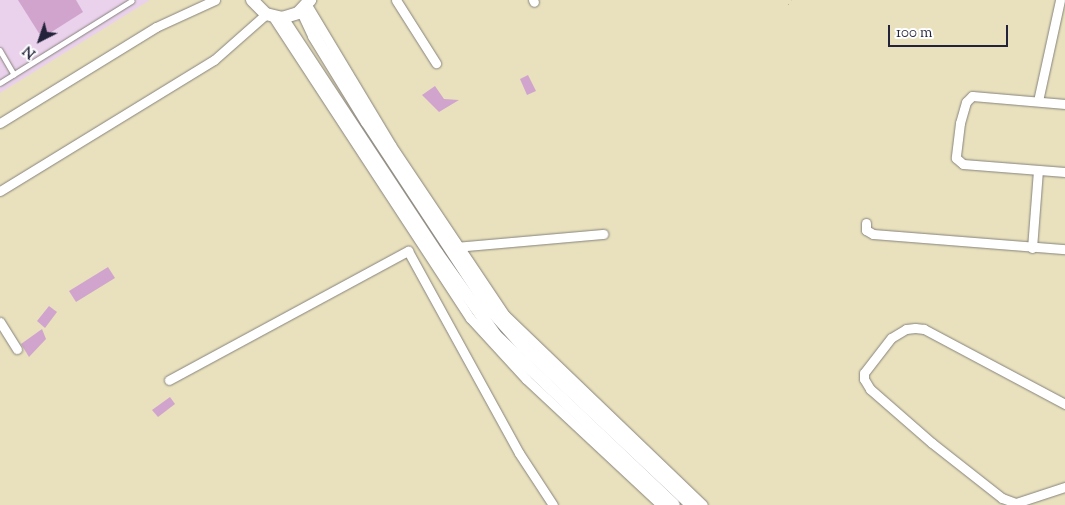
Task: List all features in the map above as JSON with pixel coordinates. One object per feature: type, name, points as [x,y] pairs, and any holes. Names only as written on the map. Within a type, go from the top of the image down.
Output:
[{"type":"main road","points":[[252,0],[274,16],[443,251],[505,327],[692,505]]},
{"type":"main road","points":[[274,16],[306,5],[319,44],[496,336],[674,505]]},
{"type":"street","points":[[0,123],[156,27],[215,0]]},
{"type":"street","points":[[396,0],[436,62]]},
{"type":"street","points":[[1038,101],[1060,0]]},
{"type":"street","points":[[0,191],[214,60],[274,16]]},
{"type":"street","points":[[1065,104],[969,98],[960,123],[956,158],[963,164],[1065,172]]},
{"type":"street","points":[[1032,248],[1038,170]]},
{"type":"street","points":[[866,223],[866,230],[873,234],[1032,248],[1065,249]]},
{"type":"street","points":[[443,251],[603,234]]},
{"type":"street","points":[[169,380],[408,251],[520,453],[553,505]]},
{"type":"street","points":[[443,251],[470,318],[505,358],[661,505]]},
{"type":"street","points":[[443,251],[492,298],[528,340],[703,505]]},
{"type":"street","points":[[0,322],[17,349]]},
{"type":"street","points":[[1065,404],[924,329],[906,328],[890,338],[864,373],[864,379],[870,389],[932,443],[1002,498],[1016,503],[1065,488]]},
{"type":"lane","points":[[0,83],[132,0]]},
{"type":"lane","points":[[0,50],[14,74]]},
{"type":"path","points":[[788,4],[791,0]]},
{"type":"shaded area","points":[[0,0],[150,0],[0,93]]},
{"type":"building","points":[[18,0],[76,0],[83,12],[42,38]]},
{"type":"building","points":[[528,75],[536,91],[527,95],[520,79]]},
{"type":"building","points":[[435,86],[444,99],[459,100],[439,112],[422,95]]},
{"type":"building","points":[[108,267],[115,278],[76,302],[69,291]]},
{"type":"building","points":[[49,306],[57,312],[45,328],[37,321]]},
{"type":"building","points":[[42,329],[46,339],[29,357],[21,344]]},
{"type":"building","points":[[170,397],[175,404],[158,417],[152,410]]}]
